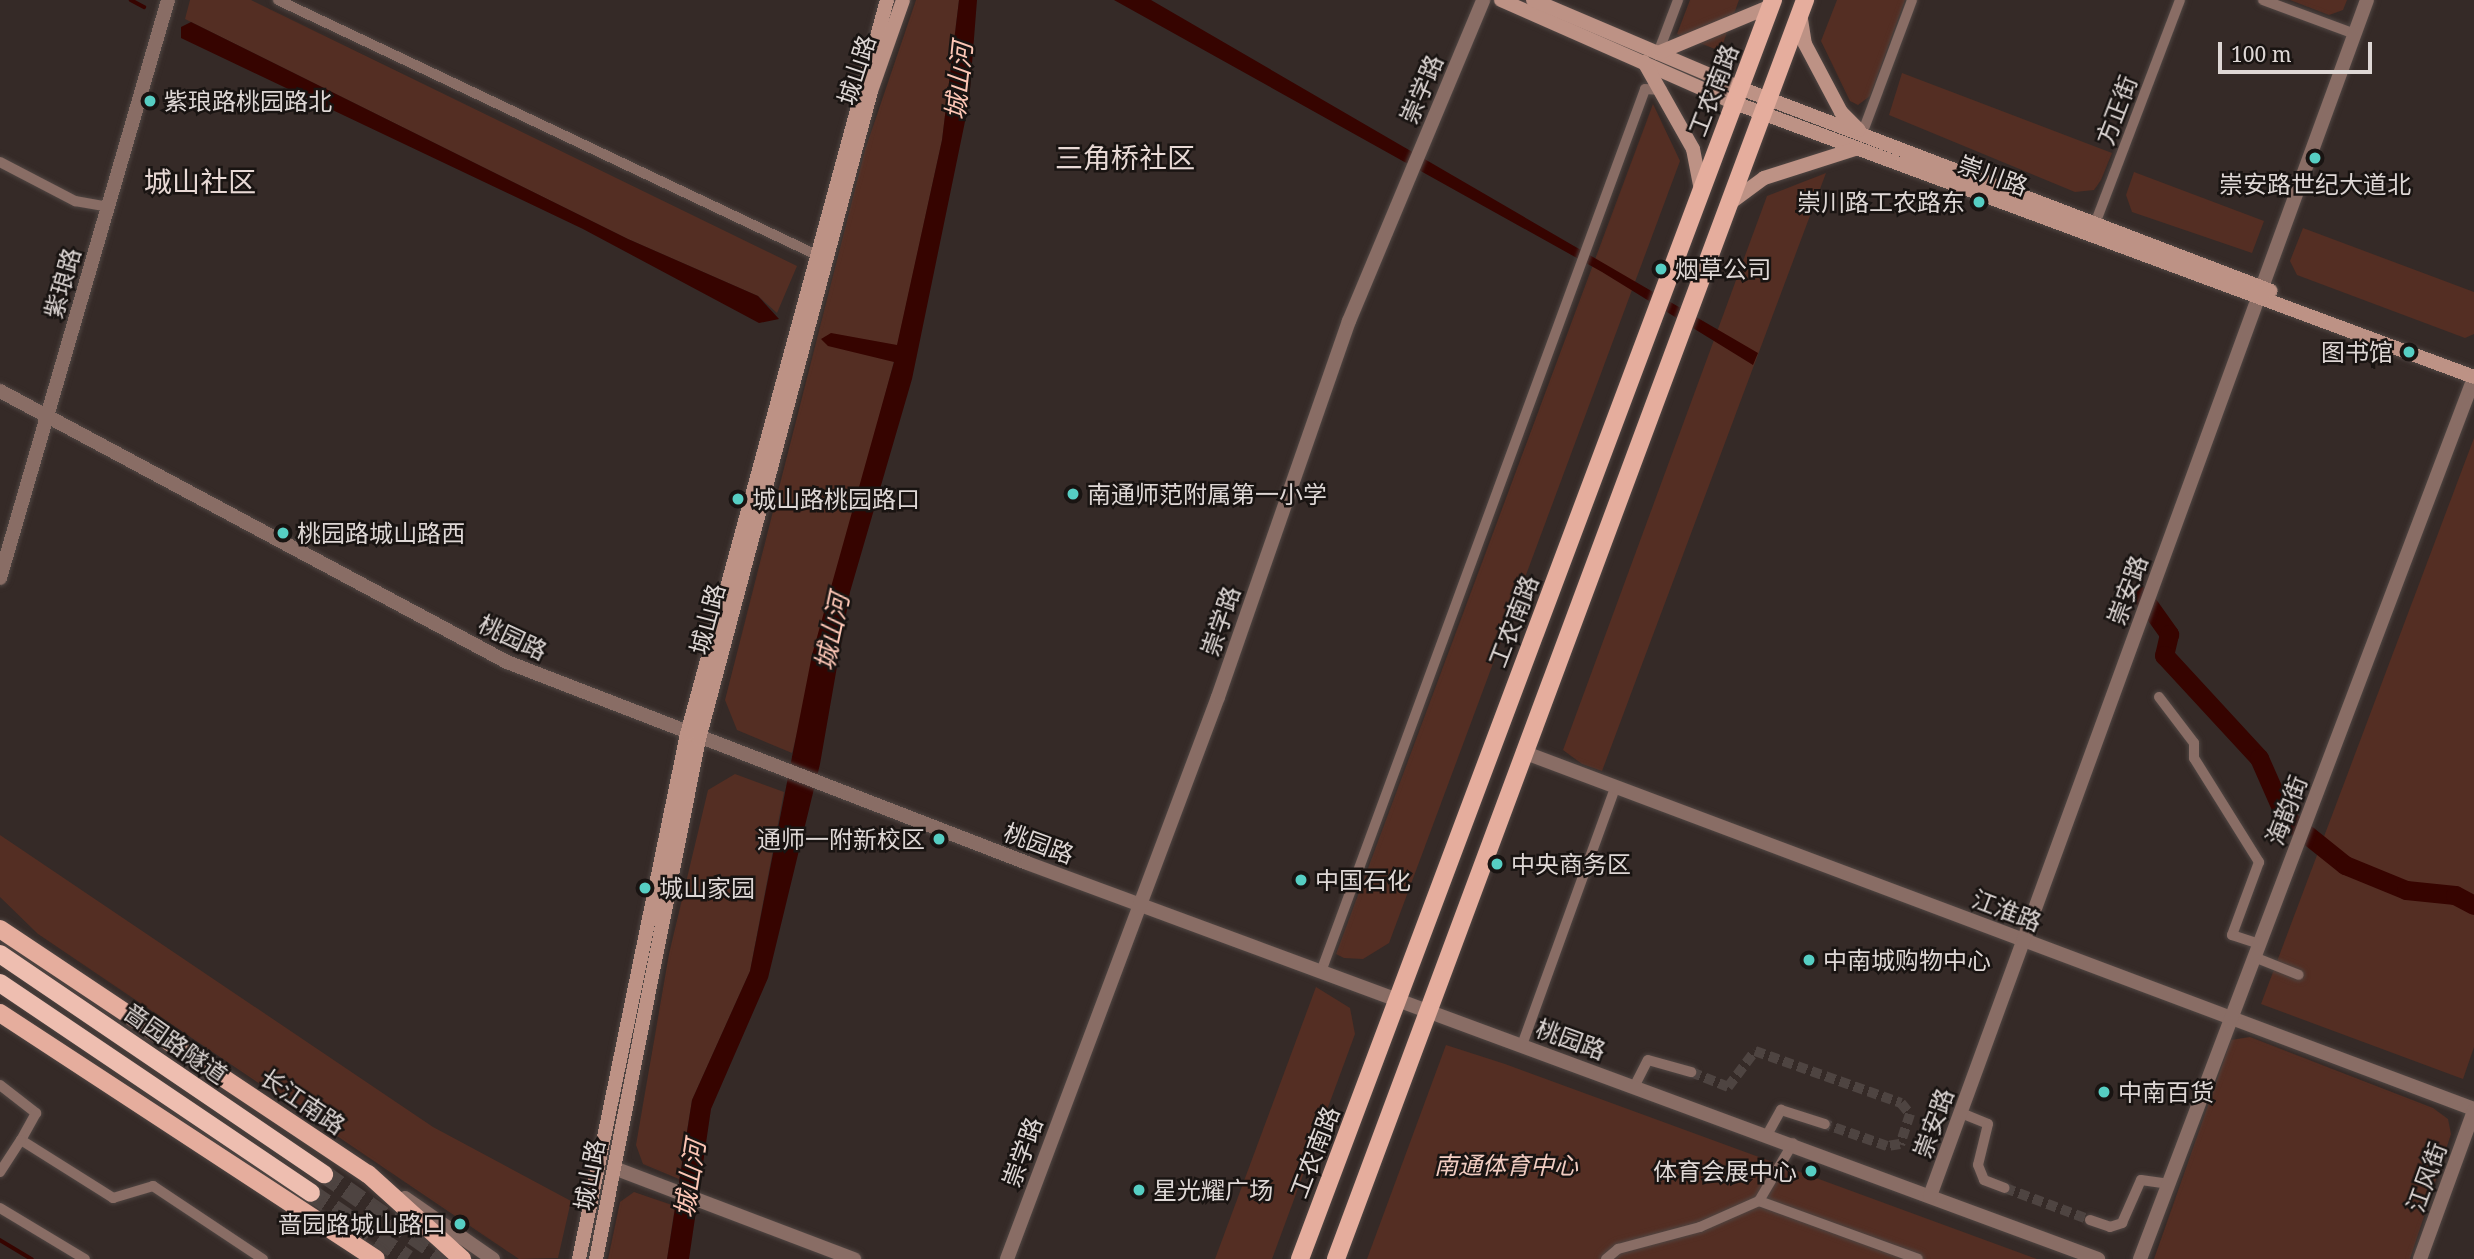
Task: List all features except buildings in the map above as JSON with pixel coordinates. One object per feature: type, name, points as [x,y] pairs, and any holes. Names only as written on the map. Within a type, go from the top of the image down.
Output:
[{"type":"highway","points":[[0,947],[105,1023]]},
{"type":"highway","name":"啬园路隧道","points":[[0,954],[324,1174]]},
{"type":"highway","name":"啬园路隧道","points":[[0,984],[311,1193]]},
{"type":"highway","points":[[0,994],[136,1086],[220,1132]]},
{"type":"main road","name":"城山路","points":[[579,1259],[693,737],[887,0]]},
{"type":"main road","name":"城山路","points":[[820,257],[871,91],[903,0]]},
{"type":"main road","name":"崇川路","points":[[1501,0],[1643,61],[1765,106],[1855,149],[2090,235],[2474,368]]},
{"type":"main road","name":"崇川路","points":[[1534,0],[1658,53],[1737,95]]},
{"type":"main road","points":[[1658,53],[1772,3]]},
{"type":"main road","name":"工农南路","points":[[1300,1259],[1772,3]]},
{"type":"main road","points":[[1802,6],[1805,44],[1841,112],[1862,134]]},
{"type":"main road","points":[[1336,1259],[1802,6]]},
{"type":"main road","points":[[1643,61],[1662,90],[1693,149],[1701,190]]},
{"type":"main road","name":"崇川路","points":[[1765,106],[1862,134],[2096,220],[2260,292],[2474,378]]},
{"type":"main road","points":[[1730,203],[1764,178],[1855,149]]},
{"type":"main road","name":"城山路","points":[[596,1259],[693,737]]},
{"type":"main road","name":"长江南路","points":[[0,929],[368,1174],[463,1259]]},
{"type":"main road","points":[[0,1013],[356,1253],[376,1259]]},
{"type":"main road","points":[[572,1259],[584,1238]]},
{"type":"street","name":"紫琅路","points":[[0,578],[168,0]]},
{"type":"street","points":[[278,0],[820,257]]},
{"type":"street","name":"崇学路","points":[[1007,1259],[1138,902],[1218,697],[1349,321],[1483,0]]},
{"type":"street","points":[[1658,53],[1678,0]]},
{"type":"street","points":[[1862,134],[1912,0]]},
{"type":"street","name":"方正街","points":[[2090,235],[2180,0]]},
{"type":"street","points":[[2263,0],[2354,34]]},
{"type":"street","name":"崇安路","points":[[1930,1196],[2367,0]]},
{"type":"street","points":[[1322,969],[1645,89],[1662,90]]},
{"type":"street","points":[[0,162],[75,201],[108,208]]},
{"type":"street","name":"海韵街","points":[[2140,1259],[2474,378]]},
{"type":"street","name":"桃园路","points":[[0,391],[507,662],[693,737],[1634,1087],[1793,1143],[2098,1259]]},
{"type":"street","points":[[2159,697],[2194,743],[2194,758],[2259,862],[2232,935],[2298,975]]},
{"type":"street","name":"江淮路","points":[[1523,752],[2474,1110]]},
{"type":"street","points":[[1522,1045],[1616,786]]},
{"type":"street","points":[[0,919],[48,960]]},
{"type":"street","points":[[1634,1087],[1648,1060],[1691,1072]]},
{"type":"street","points":[[0,1085],[36,1113],[0,1172]]},
{"type":"street","points":[[1767,1135],[1781,1110],[1825,1124]]},
{"type":"street","name":"江风街","points":[[2420,1259],[2474,1110]]},
{"type":"street","points":[[1961,1113],[1988,1124],[1978,1165],[1984,1180],[2005,1188]]},
{"type":"street","points":[[21,1140],[113,1198],[153,1186],[260,1258]]},
{"type":"street","points":[[1606,1259],[1618,1249],[1700,1227],[1759,1201],[1793,1143]]},
{"type":"street","points":[[614,1168],[854,1259]]},
{"type":"street","points":[[368,1174],[493,1259]]},
{"type":"street","points":[[2090,1220],[2110,1227],[2122,1223],[2141,1180],[2168,1184]]},
{"type":"street","points":[[1759,1201],[1918,1259]]},
{"type":"street","points":[[0,1208],[85,1259]]},
{"type":"green space","points":[[190,0],[251,0],[797,266],[777,313],[758,296],[628,239],[185,19]]},
{"type":"green space","points":[[916,0],[959,0],[942,140],[894,361],[792,753],[737,730],[725,700],[865,150]]},
{"type":"green space","points":[[1690,0],[1739,0],[1722,46],[1715,49],[1677,34]]},
{"type":"green space","points":[[1837,0],[1905,0],[1870,96],[1858,105],[1850,101],[1821,41]]},
{"type":"green space","points":[[2290,0],[2347,0],[2343,10],[2329,15]]},
{"type":"green space","points":[[1902,73],[2112,153],[2101,180],[2094,190],[2075,192],[1889,115]]},
{"type":"green space","points":[[1653,104],[1680,161],[1389,943],[1363,959],[1344,958],[1336,954]]},
{"type":"green space","points":[[2134,172],[2264,221],[2252,253],[2132,212],[2126,195]]},
{"type":"green space","points":[[1826,173],[1602,771],[1582,764],[1563,750],[1767,196]]},
{"type":"green space","points":[[2303,228],[2474,292],[2474,334],[2465,338],[2297,275],[2290,261]]},
{"type":"green space","points":[[2474,438],[2474,1047],[2463,1079],[2261,1004]]},
{"type":"green space","points":[[735,774],[784,792],[750,971],[692,1100],[679,1179],[643,1164],[636,1145],[669,954],[708,790]]},
{"type":"green space","points":[[0,835],[433,1127],[571,1201],[558,1258],[519,1259],[38,934],[0,897]]},
{"type":"green space","points":[[1316,987],[1350,1008],[1355,1034],[1272,1259],[1215,1259]]},
{"type":"green space","points":[[2250,1037],[2433,1108],[2448,1119],[2451,1134],[2410,1259],[2154,1259],[2231,1040]]},
{"type":"green space","name":"南通体育中心","points":[[1446,1045],[1505,1064],[2037,1259],[1367,1259]]},
{"type":"green space","points":[[634,1192],[675,1206],[667,1259],[608,1259],[620,1202]]},
{"type":"water","name":"城山河","points":[[959,0],[977,0],[969,102],[912,379],[850,592],[820,764],[768,978],[711,1109],[689,1259],[667,1259],[692,1100],[750,971],[812,655],[894,362],[828,346],[821,339],[831,333],[897,345],[942,140]]},
{"type":"water","points":[[1114,0],[1151,0],[1758,353],[1753,365],[1602,272]]},
{"type":"water","points":[[191,22],[628,239],[758,296],[779,319],[759,323],[583,229],[181,38],[181,27]]},
{"type":"waterway","points":[[131,0],[144,7]]},
{"type":"waterway","points":[[2142,596],[2169,634],[2164,655],[2259,758],[2285,817],[2345,865],[2406,890],[2455,895],[2474,905]]},
{"type":"waterway","points":[[0,1240],[32,1259]]},
{"type":"tunnel","points":[[1691,1072],[1728,1087],[1755,1051],[1901,1103],[1910,1114],[1900,1144],[1887,1146],[1825,1124]]},
{"type":"tunnel","points":[[324,1174],[446,1259]]},
{"type":"tunnel","points":[[2005,1188],[2090,1220]]},
{"type":"tunnel","points":[[311,1193],[408,1259]]},
{"type":"place","name":"紫琅路桃园路北","points":[[150,101]]},
{"type":"place","name":"崇安路世纪大道北","points":[[2315,158]]},
{"type":"place","name":"崇川路工农路东","points":[[1979,202]]},
{"type":"place","name":"烟草公司","points":[[1661,269]]},
{"type":"place","name":"图书馆","points":[[2409,352]]},
{"type":"place","name":"南通师范附属第一小学","points":[[1073,494]]},
{"type":"place","name":"城山路桃园路口","points":[[738,499]]},
{"type":"place","name":"桃园路城山路西","points":[[283,533]]},
{"type":"place","name":"通师一附新校区","points":[[939,839]]},
{"type":"place","name":"中央商务区","points":[[1497,864]]},
{"type":"place","name":"中国石化","points":[[1301,880]]},
{"type":"place","name":"城山家园","points":[[645,888]]},
{"type":"place","name":"中南城购物中心","points":[[1809,960]]},
{"type":"place","name":"中南百货","points":[[2104,1092]]},
{"type":"place","name":"体育会展中心","points":[[1811,1171]]},
{"type":"place","name":"星光耀广场","points":[[1139,1190]]},
{"type":"place","name":"啬园路城山路口","points":[[460,1224]]},
{"type":"district","name":"三角桥社区","points":[[1125,157]]},
{"type":"district","name":"城山社区","points":[[200,181]]}]
